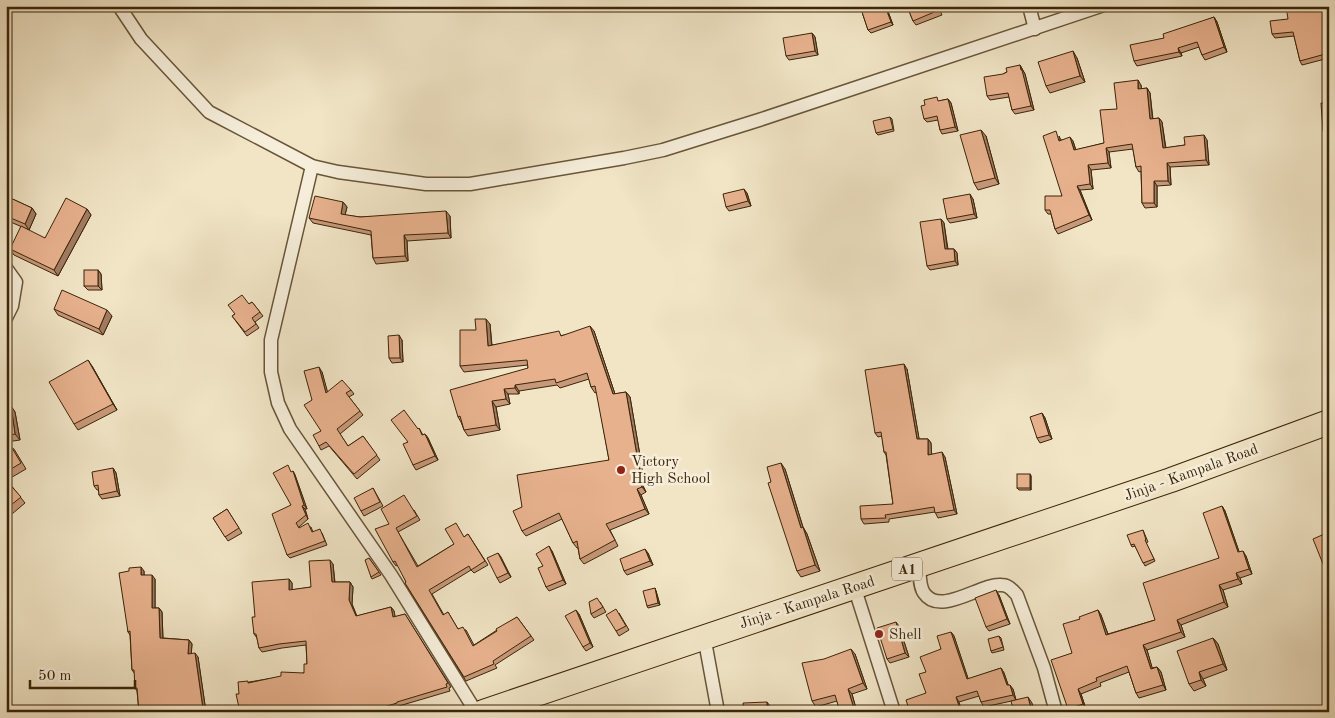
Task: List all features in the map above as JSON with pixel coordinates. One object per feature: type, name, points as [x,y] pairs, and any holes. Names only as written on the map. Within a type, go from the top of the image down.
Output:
[{"type":"highway","name":"Jinja - Kampala Road","points":[[484,712],[704,636],[1171,480],[1329,422]]},
{"type":"street","points":[[119,6],[141,39],[209,112],[312,166],[338,172],[426,184],[470,184],[663,150],[750,123],[1101,6]]},
{"type":"street","points":[[1029,6],[1035,29]]},
{"type":"street","points":[[312,166],[271,340],[271,372],[278,403],[290,428],[391,575],[476,712]]},
{"type":"street","points":[[6,268],[16,282],[12,306],[6,318]]},
{"type":"street","points":[[918,566],[924,594],[931,599],[950,601],[992,586],[1001,585],[1010,588],[1016,595],[1044,668],[1056,712]]},
{"type":"street","points":[[854,586],[894,712]]},
{"type":"street","points":[[704,636],[718,712]]},
{"type":"building","points":[[860,6],[885,6],[891,22],[868,30]]},
{"type":"building","points":[[907,6],[937,6],[939,10],[913,21]]},
{"type":"building","points":[[1286,6],[1329,6],[1329,53],[1300,61],[1293,32],[1272,34],[1270,21],[1288,19]]},
{"type":"building","points":[[1214,17],[1224,47],[1202,55],[1197,42],[1178,48],[1179,52],[1134,61],[1130,45],[1164,38],[1163,34]]},
{"type":"building","points":[[812,33],[815,51],[786,56],[783,38]]},
{"type":"building","points":[[1073,51],[1080,76],[1046,86],[1038,62]]},
{"type":"building","points":[[1020,65],[1031,106],[1012,110],[1008,93],[987,96],[984,77],[1003,74],[1007,72],[1006,68]]},
{"type":"building","points":[[1138,80],[1138,89],[1147,88],[1150,119],[1159,118],[1163,148],[1185,145],[1184,137],[1204,135],[1206,160],[1167,163],[1168,181],[1154,181],[1154,203],[1142,203],[1141,166],[1136,167],[1132,144],[1106,148],[1108,163],[1088,165],[1090,184],[1077,186],[1089,215],[1055,229],[1050,210],[1045,210],[1045,196],[1062,196],[1043,136],[1056,131],[1059,141],[1070,137],[1074,150],[1104,143],[1100,110],[1117,109],[1114,83]]},
{"type":"building","points":[[937,97],[938,101],[948,99],[955,127],[940,130],[937,116],[924,119],[921,106],[925,105],[924,100]]},
{"type":"building","points":[[1321,103],[1329,103],[1329,130],[1323,131]]},
{"type":"building","points":[[890,117],[893,129],[876,133],[873,121]]},
{"type":"building","points":[[981,130],[995,178],[974,183],[960,135]]},
{"type":"building","points":[[744,189],[748,201],[726,207],[723,194]]},
{"type":"building","points":[[970,194],[974,214],[947,219],[943,199]]},
{"type":"building","points":[[6,196],[32,208],[25,224],[6,216]]},
{"type":"building","points":[[315,196],[343,202],[341,214],[360,217],[446,211],[448,233],[404,235],[405,256],[373,258],[371,231],[309,218]]},
{"type":"building","points":[[66,198],[87,209],[54,270],[10,249],[21,226],[45,238]]},
{"type":"building","points":[[941,219],[945,249],[954,249],[955,261],[927,266],[920,222]]},
{"type":"building","points":[[84,270],[98,270],[98,286],[84,286]]},
{"type":"building","points":[[62,290],[107,310],[99,329],[54,309]]},
{"type":"building","points":[[242,295],[249,304],[252,302],[260,312],[252,318],[256,324],[245,332],[232,316],[235,314],[228,305]]},
{"type":"building","points":[[475,319],[486,319],[488,346],[559,331],[561,336],[590,326],[613,394],[626,392],[640,473],[636,474],[642,487],[637,489],[645,509],[606,524],[615,540],[580,559],[577,541],[573,543],[559,513],[522,531],[513,511],[522,507],[517,475],[609,460],[595,386],[591,387],[587,373],[556,383],[555,379],[515,385],[515,388],[504,389],[506,399],[492,401],[496,425],[464,430],[450,390],[528,368],[527,360],[460,366],[460,330],[476,330]]},
{"type":"building","points":[[399,335],[400,358],[389,358],[388,336]]},
{"type":"building","points":[[88,360],[113,404],[74,424],[49,382]]},
{"type":"building","points":[[904,364],[917,439],[928,439],[928,455],[942,452],[954,510],[935,513],[934,507],[885,515],[886,518],[861,519],[860,506],[893,504],[886,452],[884,452],[881,432],[875,433],[865,370]]},
{"type":"building","points":[[319,367],[326,393],[342,380],[351,390],[346,393],[360,411],[337,429],[348,446],[363,436],[377,455],[354,474],[326,442],[319,446],[313,435],[321,431],[304,405],[312,400],[304,371]]},
{"type":"building","points":[[11,406],[15,434],[6,436],[6,407]]},
{"type":"building","points":[[404,410],[419,428],[422,435],[425,434],[435,456],[413,465],[403,444],[408,442],[391,420]]},
{"type":"building","points":[[1042,413],[1049,435],[1037,438],[1030,417]]},
{"type":"building","points":[[9,443],[21,463],[6,472],[6,445]]},
{"type":"building","points":[[781,463],[801,528],[803,527],[815,565],[797,571],[768,483],[771,482],[767,467]]},
{"type":"building","points":[[288,465],[291,472],[293,471],[306,515],[296,523],[299,528],[308,523],[312,532],[320,529],[325,541],[287,555],[272,514],[291,505],[273,473]]},
{"type":"building","points":[[113,468],[117,491],[99,495],[98,485],[94,486],[92,472]]},
{"type":"building","points":[[1017,474],[1030,474],[1030,488],[1017,488]]},
{"type":"building","points":[[6,480],[21,497],[6,509]]},
{"type":"building","points":[[373,488],[380,502],[361,511],[354,498]]},
{"type":"building","points":[[404,495],[417,516],[396,528],[417,567],[454,544],[445,529],[456,523],[464,537],[468,534],[485,561],[471,570],[469,566],[429,590],[443,615],[448,612],[458,629],[463,627],[473,646],[497,631],[496,629],[517,617],[531,636],[493,661],[494,664],[464,677],[405,583],[395,561],[393,562],[375,529],[389,524],[381,509]]},
{"type":"building","points":[[1222,506],[1238,552],[1243,551],[1249,569],[1236,573],[1238,579],[1219,585],[1224,602],[1177,620],[1181,632],[1143,645],[1151,669],[1157,667],[1163,685],[1136,693],[1127,666],[1096,678],[1097,681],[1078,689],[1083,704],[1068,709],[1051,660],[1072,653],[1063,624],[1080,619],[1079,617],[1098,610],[1106,635],[1155,620],[1143,583],[1219,558],[1203,513]]},
{"type":"building","points":[[227,509],[239,528],[225,537],[213,518]]},
{"type":"building","points":[[1143,530],[1145,540],[1154,559],[1143,563],[1134,544],[1131,545],[1127,535]]},
{"type":"building","points":[[1329,532],[1329,561],[1323,564],[1313,539]]},
{"type":"building","points":[[549,546],[563,580],[546,587],[538,568],[543,566],[536,554]]},
{"type":"building","points":[[645,549],[650,561],[624,571],[620,559]]},
{"type":"building","points":[[498,553],[508,573],[497,578],[487,558]]},
{"type":"building","points":[[369,558],[379,572],[371,577],[365,560]]},
{"type":"building","points":[[330,560],[332,582],[350,582],[349,600],[356,616],[391,607],[393,617],[405,614],[448,683],[446,684],[447,687],[368,712],[240,712],[236,694],[239,694],[238,682],[248,681],[248,683],[281,676],[281,672],[304,673],[304,664],[307,664],[306,641],[259,648],[256,634],[254,634],[252,617],[255,617],[252,582],[289,579],[289,590],[311,587],[309,561]]},
{"type":"building","points":[[141,567],[141,575],[152,575],[152,608],[159,608],[160,638],[189,640],[188,654],[195,653],[203,709],[181,712],[139,712],[134,670],[132,670],[130,631],[128,632],[119,573],[129,571],[129,568]]},
{"type":"building","points":[[655,588],[658,603],[647,606],[643,591]]},
{"type":"building","points":[[996,590],[1007,619],[986,627],[975,598]]},
{"type":"building","points":[[597,598],[603,607],[591,614],[589,602]]},
{"type":"building","points":[[616,609],[626,626],[616,631],[606,615]]},
{"type":"building","points":[[576,610],[590,643],[583,647],[565,616]]},
{"type":"building","points":[[896,622],[905,653],[887,659],[877,628]]},
{"type":"building","points":[[951,632],[967,679],[1001,668],[1013,695],[981,702],[977,691],[956,697],[961,712],[910,712],[906,700],[926,693],[919,674],[926,672],[920,657],[941,649],[937,636]]},
{"type":"building","points":[[999,636],[1003,647],[991,651],[988,639]]},
{"type":"building","points":[[1213,638],[1223,664],[1199,672],[1201,680],[1189,684],[1177,651]]},
{"type":"building","points":[[851,649],[863,683],[848,689],[855,712],[840,712],[835,695],[812,701],[802,663],[824,659]]},
{"type":"building","points":[[1028,697],[1032,712],[1014,712],[1011,701]]},
{"type":"building","points":[[767,702],[767,712],[744,712],[743,703]]},
{"type":"place","name":"Victory High School","points":[[621,470]]},
{"type":"place","name":"Shell","points":[[879,634]]}]
